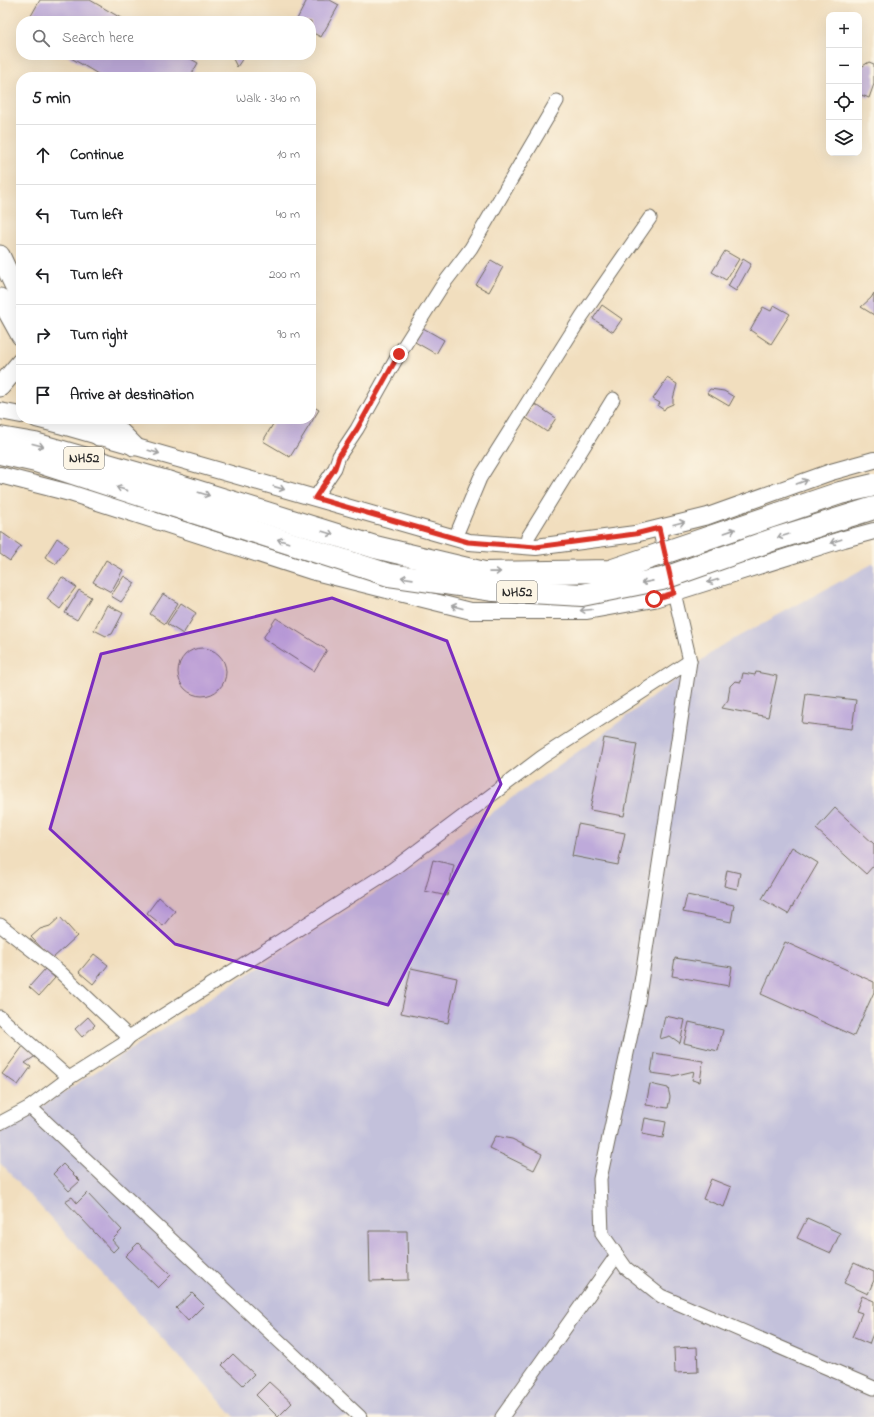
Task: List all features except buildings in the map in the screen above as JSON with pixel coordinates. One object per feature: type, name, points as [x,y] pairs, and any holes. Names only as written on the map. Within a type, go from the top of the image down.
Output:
[{"type":"highway","name":"NH52","points":[[0,438],[35,444],[389,575],[494,590],[582,595],[662,579],[775,539],[874,508]]},
{"type":"highway","name":"NH52","points":[[0,453],[163,491],[375,547],[484,573],[610,571],[840,493],[874,485]]},
{"type":"main road","points":[[0,255],[16,289]]},
{"type":"main road","points":[[0,298],[16,327]]},
{"type":"main road","points":[[0,387],[16,368]]},
{"type":"main road","points":[[88,424],[99,436]]},
{"type":"main road","points":[[112,424],[134,446]]},
{"type":"street","points":[[315,498],[335,468],[339,456],[357,429],[399,354],[442,286],[472,248],[557,101]]},
{"type":"street","points":[[455,538],[480,478],[582,316],[650,218]]},
{"type":"street","points":[[523,546],[526,546],[528,537],[613,399]]},
{"type":"street","points":[[0,411],[16,414]]},
{"type":"street","points":[[55,424],[468,542],[536,547],[635,534],[708,516],[831,472],[874,460]]},
{"type":"street","points":[[0,474],[70,493],[311,571],[471,610],[587,611],[654,599],[837,541],[874,531]]},
{"type":"street","points":[[659,528],[690,661],[638,1002],[600,1179],[602,1234],[626,1268],[661,1296],[874,1388]]},
{"type":"street","points":[[0,1122],[30,1107],[68,1078],[123,1044],[129,1037],[393,869],[542,757],[690,661]]},
{"type":"street","points":[[0,925],[59,971],[129,1037]]},
{"type":"street","points":[[0,1017],[68,1078]]},
{"type":"street","points":[[30,1107],[360,1417]]},
{"type":"street","points":[[502,1417],[617,1256]]},
{"type":"highlighted area","points":[[332,598],[447,641],[501,784],[388,1005],[175,944],[50,829],[101,654]]},
{"type":"shaded area","points":[[874,563],[874,1417],[235,1417],[0,1163],[0,1133],[414,868],[607,731],[719,647]]},
{"type":"route","points":[[399,354],[357,429],[339,456],[335,468],[315,498],[468,542],[536,547],[635,534],[659,528],[674,593],[654,599]]}]
